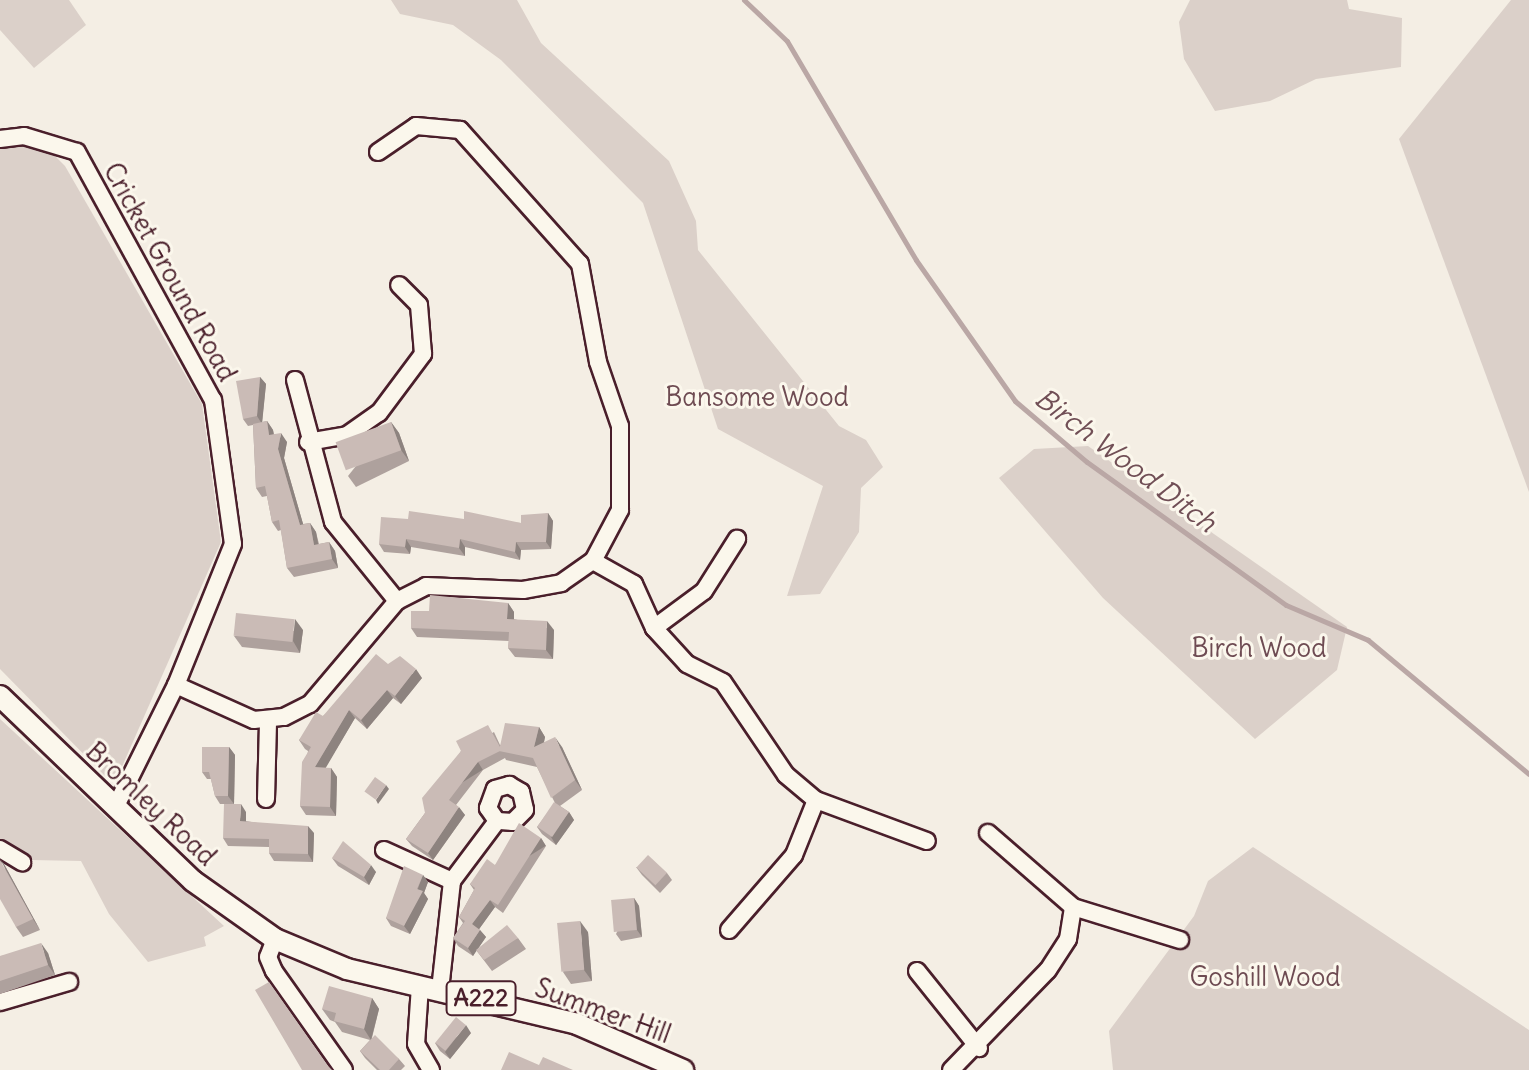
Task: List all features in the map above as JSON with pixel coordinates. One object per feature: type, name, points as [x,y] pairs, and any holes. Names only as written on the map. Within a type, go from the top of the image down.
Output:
[{"type":"main road","name":"Bromley Road","points":[[0,696],[193,881],[275,939]]},
{"type":"main road","name":"Summer Hill","points":[[275,939],[347,969],[577,1024],[683,1070]]},
{"type":"street","points":[[176,685],[268,721],[310,704],[397,601],[426,586],[523,590],[561,583],[593,561],[620,510],[620,426],[598,362],[580,264],[460,130],[416,126],[378,152]]},
{"type":"street","name":"Cricket Ground Road","points":[[0,139],[24,136],[77,152],[213,400],[233,544],[176,685],[116,806]]},
{"type":"street","points":[[308,442],[347,435],[379,413],[423,354],[419,305],[399,285]]},
{"type":"street","points":[[295,380],[308,442],[333,522],[397,601]]},
{"type":"street","points":[[654,628],[704,591],[737,539]]},
{"type":"street","points":[[593,561],[634,584],[654,628],[687,664],[723,682],[786,775],[816,800],[927,841]]},
{"type":"street","points":[[266,799],[268,721]]},
{"type":"street","points":[[729,930],[794,855],[816,800]]},
{"type":"street","points":[[431,1070],[416,1044],[452,881],[497,821]]},
{"type":"street","points":[[988,833],[1073,907],[1180,940]]},
{"type":"street","points":[[0,849],[22,862]]},
{"type":"street","points":[[384,850],[452,881]]},
{"type":"street","points":[[951,1070],[979,1048],[1048,970],[1068,939],[1073,907]]},
{"type":"street","points":[[275,939],[268,957],[274,971],[344,1070]]},
{"type":"street","points":[[917,971],[979,1048]]},
{"type":"street","points":[[0,1002],[69,982]]},
{"type":"green space","points":[[0,0],[69,0],[86,25],[34,68],[0,30]]},
{"type":"green space","name":"Bansome Wood","points":[[391,0],[517,0],[541,43],[669,161],[696,221],[698,250],[839,426],[866,440],[883,467],[861,488],[859,532],[820,594],[787,596],[823,486],[718,429],[643,203],[501,60],[453,25],[400,14]]},
{"type":"green space","points":[[1190,0],[1347,0],[1349,9],[1402,18],[1401,67],[1316,79],[1270,101],[1215,111],[1184,59],[1179,22]]},
{"type":"green space","points":[[1511,0],[1529,0],[1529,492],[1399,139]]},
{"type":"green space","points":[[23,144],[51,152],[65,166],[202,404],[221,542],[117,778],[108,779],[0,669],[0,147]]},
{"type":"green space","name":"Birch Wood","points":[[1088,446],[1347,627],[1337,670],[1255,739],[1103,598],[999,478],[1034,449]]},
{"type":"green space","points":[[0,719],[224,926],[204,937],[206,946],[148,962],[109,914],[81,861],[32,860],[0,843]]},
{"type":"green space","name":"Goshill Wood","points":[[1253,847],[1529,1030],[1529,1070],[1113,1070],[1109,1031],[1194,916],[1208,881]]},
{"type":"building","points":[[260,377],[257,416],[243,419],[236,381]]},
{"type":"building","points":[[267,421],[269,435],[281,433],[278,449],[300,525],[310,523],[314,545],[329,542],[332,559],[287,568],[279,520],[272,522],[265,486],[256,488],[253,424]]},
{"type":"building","points":[[391,422],[401,450],[346,470],[336,442]]},
{"type":"building","points":[[409,511],[464,519],[464,511],[521,523],[521,515],[548,513],[546,542],[516,542],[515,552],[460,539],[459,548],[406,539],[405,547],[379,544],[381,517],[408,519]]},
{"type":"building","points":[[430,595],[508,603],[507,619],[547,621],[546,650],[508,648],[509,632],[411,628],[411,611],[429,611]]},
{"type":"building","points":[[236,613],[295,619],[292,642],[234,636]]},
{"type":"building","points":[[376,654],[388,664],[400,656],[416,669],[395,696],[387,690],[361,720],[349,710],[315,767],[331,768],[330,807],[300,806],[302,762],[311,747],[299,740],[316,712],[323,716]]},
{"type":"building","points":[[505,723],[539,727],[534,747],[555,737],[575,780],[551,798],[533,758],[499,751]]},
{"type":"building","points":[[488,725],[500,751],[478,762],[449,800],[459,807],[428,853],[406,839],[425,813],[422,798],[461,751],[456,741]]},
{"type":"building","points":[[202,747],[229,747],[228,796],[215,796],[209,772],[202,772]]},
{"type":"building","points":[[375,777],[386,785],[376,800],[364,792]]},
{"type":"building","points":[[554,802],[569,812],[552,837],[537,827]]},
{"type":"building","points":[[224,804],[241,804],[240,821],[308,826],[308,854],[269,853],[269,839],[223,838]]},
{"type":"building","points":[[519,823],[541,838],[498,905],[490,900],[472,924],[480,930],[468,948],[453,938],[465,921],[459,917],[475,888],[470,884],[487,859],[495,865]]},
{"type":"building","points":[[343,841],[371,865],[364,877],[332,858]]},
{"type":"building","points":[[648,855],[667,873],[655,885],[636,867]]},
{"type":"building","points":[[0,860],[33,919],[16,927],[0,899]]},
{"type":"building","points":[[404,866],[423,875],[417,889],[423,891],[404,926],[386,918]]},
{"type":"building","points":[[634,898],[637,930],[614,932],[611,900]]},
{"type":"building","points":[[580,921],[584,970],[561,972],[557,923]]},
{"type":"building","points":[[507,925],[518,938],[484,960],[476,950]]},
{"type":"building","points":[[41,943],[48,965],[0,981],[0,956]]},
{"type":"building","points":[[269,982],[332,1070],[302,1070],[255,990]]},
{"type":"building","points":[[329,986],[372,998],[364,1029],[334,1021],[336,1013],[322,1009]]},
{"type":"building","points":[[456,1017],[466,1025],[445,1051],[435,1043]]},
{"type":"building","points":[[375,1035],[399,1059],[389,1070],[380,1070],[360,1051]]},
{"type":"building","points":[[509,1052],[539,1065],[543,1057],[573,1070],[501,1070]]},
{"type":"waterway","name":"Birch Wood Ditch","points":[[744,0],[787,41],[916,260],[1015,401],[1087,462],[1286,605],[1368,640],[1529,774]]}]
